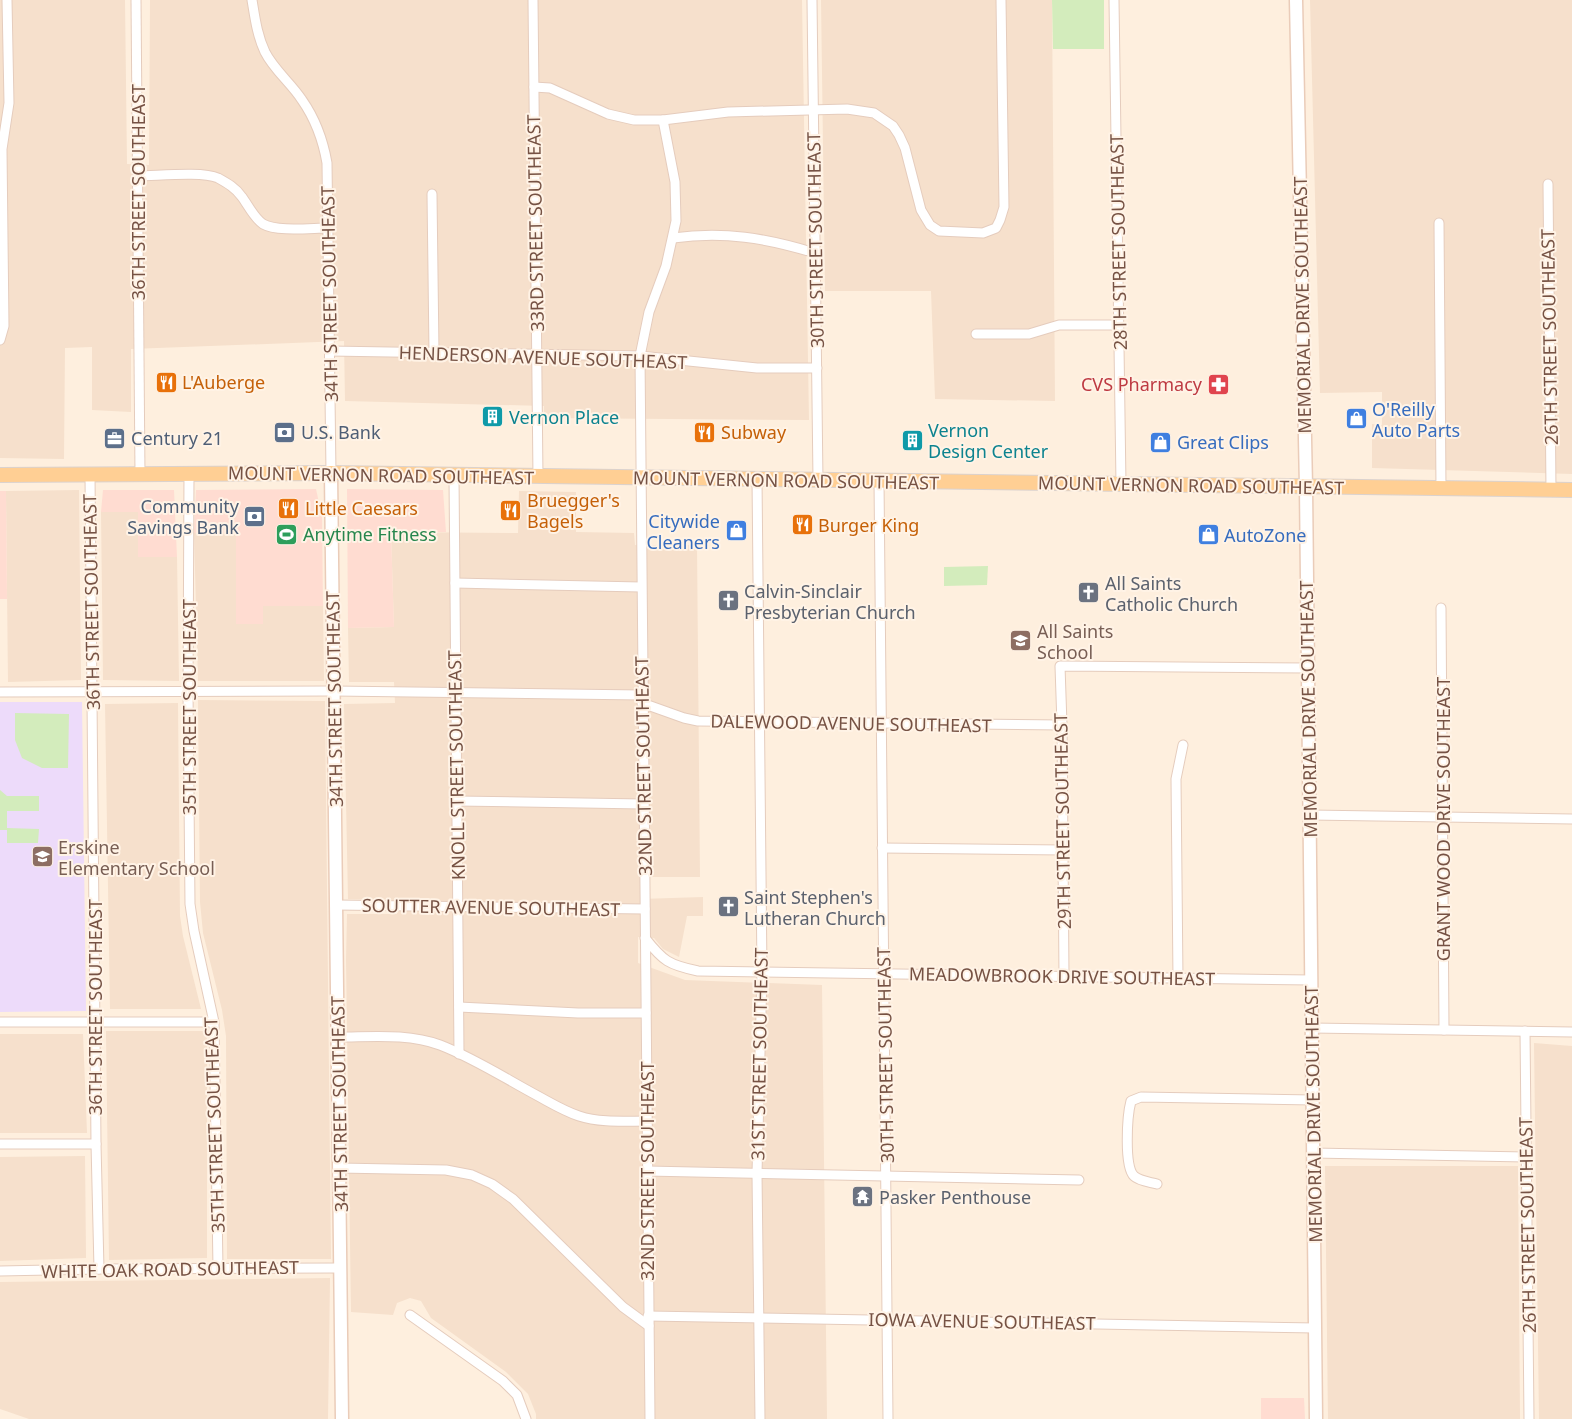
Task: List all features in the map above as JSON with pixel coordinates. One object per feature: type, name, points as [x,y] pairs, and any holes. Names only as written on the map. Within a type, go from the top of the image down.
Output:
[{"type":"main road","name":"MOUNT VERNON ROAD SOUTHEAST","points":[[0,475],[331,473],[1572,490]]},
{"type":"street","points":[[0,340],[4,326],[2,149],[9,103],[7,0]]},
{"type":"street","name":"36TH STREET SOUTHEAST","points":[[136,0],[140,474]]},
{"type":"street","name":"34TH STREET SOUTHEAST","points":[[252,0],[256,28],[265,52],[280,75],[302,99],[314,120],[323,140],[327,164],[342,1419]]},
{"type":"street","name":"33RD STREET SOUTHEAST","points":[[533,0],[538,477]]},
{"type":"street","name":"30TH STREET SOUTHEAST","points":[[812,0],[818,480]]},
{"type":"street","points":[[534,87],[550,88],[608,114],[634,120],[663,120],[728,112],[860,110],[874,113],[892,126],[899,135],[905,148],[920,210],[930,225],[939,231],[983,233],[996,228],[1004,207],[1001,0]]},
{"type":"street","name":"28TH STREET SOUTHEAST","points":[[1114,0],[1121,484]]},
{"type":"street","name":"MEMORIAL DRIVE SOUTHEAST","points":[[1296,0],[1306,486],[1316,1419]]},
{"type":"street","name":"32ND STREET SOUTHEAST","points":[[650,1419],[640,356],[649,312],[666,266],[676,221],[676,182],[663,120]]},
{"type":"street","points":[[138,176],[216,177],[231,185],[241,194],[263,224],[276,228],[328,228]]},
{"type":"street","name":"26TH STREET SOUTHEAST","points":[[1548,184],[1551,490]]},
{"type":"street","points":[[432,194],[434,352]]},
{"type":"street","points":[[1439,223],[1441,489]]},
{"type":"street","points":[[673,238],[709,235],[759,238],[815,253]]},
{"type":"street","points":[[976,334],[1029,334],[1059,325],[1119,325]]},
{"type":"street","name":"HENDERSON AVENUE SOUTHEAST","points":[[330,351],[640,356],[757,368],[817,368]]},
{"type":"street","name":"35TH STREET SOUTHEAST","points":[[189,474],[188,691],[190,904],[214,1022],[218,1268]]},
{"type":"street","name":"36TH STREET SOUTHEAST","points":[[90,475],[96,1144],[99,1269]]},
{"type":"street","name":"KNOLL STREET SOUTHEAST","points":[[454,476],[460,1054]]},
{"type":"street","name":"31ST STREET SOUTHEAST","points":[[757,480],[762,972],[757,1174],[760,1419]]},
{"type":"street","name":"30TH STREET SOUTHEAST","points":[[879,480],[888,1419]]},
{"type":"street","points":[[455,583],[641,587]]},
{"type":"street","name":"GRANT WOOD DRIVE SOUTHEAST","points":[[1441,608],[1444,1030]]},
{"type":"street","name":"29TH STREET SOUTHEAST","points":[[1064,977],[1060,666],[1307,668]]},
{"type":"street","name":"DALEWOOD AVENUE SOUTHEAST","points":[[0,692],[334,691],[455,693],[642,699],[684,718],[698,721],[1062,726]]},
{"type":"street","points":[[1178,979],[1176,779],[1183,745]]},
{"type":"street","points":[[457,801],[643,804]]},
{"type":"street","points":[[1310,815],[1572,819]]},
{"type":"street","points":[[882,848],[1063,850]]},
{"type":"street","name":"SOUTTER AVENUE SOUTHEAST","points":[[336,905],[645,909]]},
{"type":"street","name":"MEADOWBROOK DRIVE SOUTHEAST","points":[[645,938],[658,956],[675,966],[698,971],[1311,980]]},
{"type":"street","points":[[459,1007],[578,1013],[646,1013]]},
{"type":"street","points":[[0,1022],[214,1022]]},
{"type":"street","points":[[1312,1028],[1572,1032]]},
{"type":"street","name":"26TH STREET SOUTHEAST","points":[[1525,1031],[1529,1419]]},
{"type":"street","points":[[338,1037],[401,1037],[421,1040],[460,1054],[553,1105],[580,1116],[608,1121],[647,1122]]},
{"type":"street","points":[[1157,1184],[1135,1177],[1129,1167],[1128,1113],[1131,1102],[1141,1097],[1313,1100]]},
{"type":"street","points":[[0,1144],[96,1144]]},
{"type":"street","points":[[1314,1154],[1527,1157]]},
{"type":"street","points":[[339,1168],[446,1170],[472,1176],[492,1184],[513,1199],[622,1307],[648,1326]]},
{"type":"street","points":[[647,1172],[1079,1180]]},
{"type":"street","name":"WHITE OAK ROAD SOUTHEAST","points":[[0,1272],[99,1269],[340,1268]]},
{"type":"street","points":[[410,1315],[502,1381],[517,1395],[526,1419]]},
{"type":"street","name":"IOWA AVENUE SOUTHEAST","points":[[648,1316],[1315,1328]]},
{"type":"shaded area","points":[[0,0],[125,0],[127,164],[149,165],[150,0],[802,0],[809,420],[544,418],[544,406],[345,401],[344,341],[131,349],[131,412],[92,410],[92,347],[65,348],[64,459],[0,458]]},
{"type":"shaded area","points":[[821,0],[1052,0],[1055,401],[935,399],[931,291],[825,291]]},
{"type":"shaded area","points":[[1310,0],[1572,0],[1572,474],[1372,468],[1372,424],[1382,425],[1382,392],[1320,393]]},
{"type":"shaded area","points":[[316,489],[322,516],[323,606],[263,606],[263,624],[236,624],[236,533],[194,533],[196,490]]},
{"type":"shaded area","points":[[347,489],[443,490],[446,532],[391,532],[394,627],[348,628]]},
{"type":"shaded area","points":[[79,490],[81,680],[8,682],[6,491]]},
{"type":"shaded area","points":[[103,490],[174,490],[177,557],[138,557],[138,512],[101,512]]},
{"type":"shaded area","points":[[0,491],[6,491],[7,599],[0,599]]},
{"type":"shaded area","points":[[519,491],[576,492],[576,532],[634,533],[635,545],[697,545],[700,877],[640,877],[640,899],[703,897],[703,916],[687,916],[679,957],[663,949],[654,938],[638,937],[638,963],[685,980],[822,985],[827,1419],[536,1419],[536,1414],[528,1394],[506,1372],[431,1318],[421,1301],[410,1298],[397,1303],[393,1315],[351,1312],[347,914],[397,914],[396,900],[348,899],[344,704],[395,703],[394,682],[349,682],[348,628],[394,627],[391,532],[518,533]]},
{"type":"shaded area","points":[[138,511],[139,557],[177,557],[179,681],[103,680],[101,512]]},
{"type":"shaded area","points":[[194,533],[236,533],[263,606],[323,606],[324,681],[198,681]]},
{"type":"shaded area","points":[[198,700],[325,701],[331,1259],[227,1259],[226,1036],[222,1010],[203,933],[200,902]]},
{"type":"shaded area","name":"Erskine Elementary School","points":[[0,702],[82,702],[86,1011],[0,1012]]},
{"type":"shaded area","points":[[178,703],[180,916],[201,1009],[110,1009],[105,704]]},
{"type":"shaded area","points":[[106,1031],[205,1031],[207,1039],[207,1258],[109,1260]]},
{"type":"shaded area","points":[[0,1034],[83,1034],[87,1133],[0,1133]]},
{"type":"shaded area","points":[[1534,1043],[1572,1046],[1572,1419],[1539,1419]]},
{"type":"shaded area","points":[[85,1156],[86,1258],[0,1261],[0,1157]]},
{"type":"shaded area","points":[[1325,1166],[1518,1166],[1520,1419],[1328,1419]]},
{"type":"shaded area","points":[[330,1278],[328,1419],[29,1419],[0,1409],[0,1282]]},
{"type":"shaded area","points":[[1261,1398],[1304,1398],[1305,1419],[1261,1419]]},
{"type":"green space","points":[[1052,0],[1104,0],[1104,49],[1053,49]]},
{"type":"green space","points":[[988,566],[987,585],[944,586],[944,567]]},
{"type":"green space","points":[[15,713],[69,714],[68,768],[42,768],[22,758],[15,740]]},
{"type":"green space","points":[[0,790],[7,796],[39,796],[39,811],[7,811],[7,828],[39,829],[38,843],[7,843],[7,830],[0,830]]},
{"type":"place","name":"L'Auberge","points":[[166,382]]},
{"type":"place","name":"CVS Pharmacy","points":[[1218,384]]},
{"type":"place","name":"Vernon Place","points":[[493,417]]},
{"type":"place","name":"O'Reilly Auto Parts","points":[[1356,419]]},
{"type":"place","name":"U.S. Bank","points":[[285,432]]},
{"type":"place","name":"Subway","points":[[705,432]]},
{"type":"place","name":"Century 21","points":[[115,438]]},
{"type":"place","name":"Vernon Design Center","points":[[912,440]]},
{"type":"place","name":"Great Clips","points":[[1161,442]]},
{"type":"place","name":"Little Caesars","points":[[289,508]]},
{"type":"place","name":"Bruegger's Bagels","points":[[511,510]]},
{"type":"place","name":"Community Savings Bank","points":[[255,516]]},
{"type":"place","name":"Burger King","points":[[802,525]]},
{"type":"place","name":"Citywide Cleaners","points":[[736,531]]},
{"type":"place","name":"Anytime Fitness","points":[[287,534]]},
{"type":"place","name":"AutoZone","points":[[1208,535]]},
{"type":"place","name":"All Saints Catholic Church","points":[[1089,593]]},
{"type":"place","name":"Calvin-Sinclair Presbyterian Church","points":[[728,601]]},
{"type":"place","name":"All Saints School","points":[[1021,641]]},
{"type":"place","name":"Erskine Elementary School","points":[[42,857]]},
{"type":"place","name":"Saint Stephen's Lutheran Church","points":[[728,907]]},
{"type":"place","name":"Pasker Penthouse","points":[[863,1197]]}]
